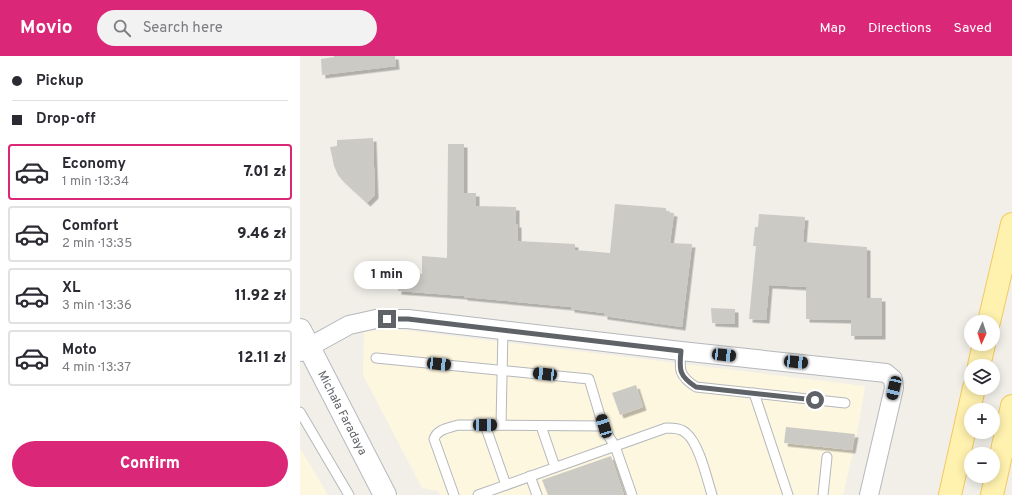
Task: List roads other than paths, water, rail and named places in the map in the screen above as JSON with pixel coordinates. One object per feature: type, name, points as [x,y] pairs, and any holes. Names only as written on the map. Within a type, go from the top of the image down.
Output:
[{"type":"main road","points":[[991,315],[1012,224]]},
{"type":"main road","points":[[950,495],[972,395]]},
{"type":"main road","points":[[992,495],[1012,406]]},
{"type":"street","points":[[303,343],[349,325],[376,320],[408,319],[681,351],[872,370],[886,373],[892,379],[894,388],[869,495]]},
{"type":"street","name":"Michała Faradaya","points":[[303,343],[385,495]]},
{"type":"lane","points":[[501,425],[503,330]]},
{"type":"lane","points":[[681,351],[679,367],[681,374],[686,381],[696,387],[845,403]]},
{"type":"lane","points":[[376,358],[589,379],[604,426],[615,446],[632,495]]},
{"type":"lane","points":[[754,393],[788,495]]},
{"type":"lane","points":[[300,412],[349,495]]},
{"type":"lane","points":[[454,495],[434,438],[435,434],[439,431],[458,425],[604,426]]},
{"type":"lane","points":[[485,425],[506,485]]},
{"type":"lane","points":[[541,426],[555,467]]},
{"type":"lane","points":[[478,495],[666,428],[676,428],[686,432],[694,441],[712,495]]},
{"type":"lane","points":[[823,495],[827,456]]},
{"type":"lane","points":[[530,476],[537,495]]}]
